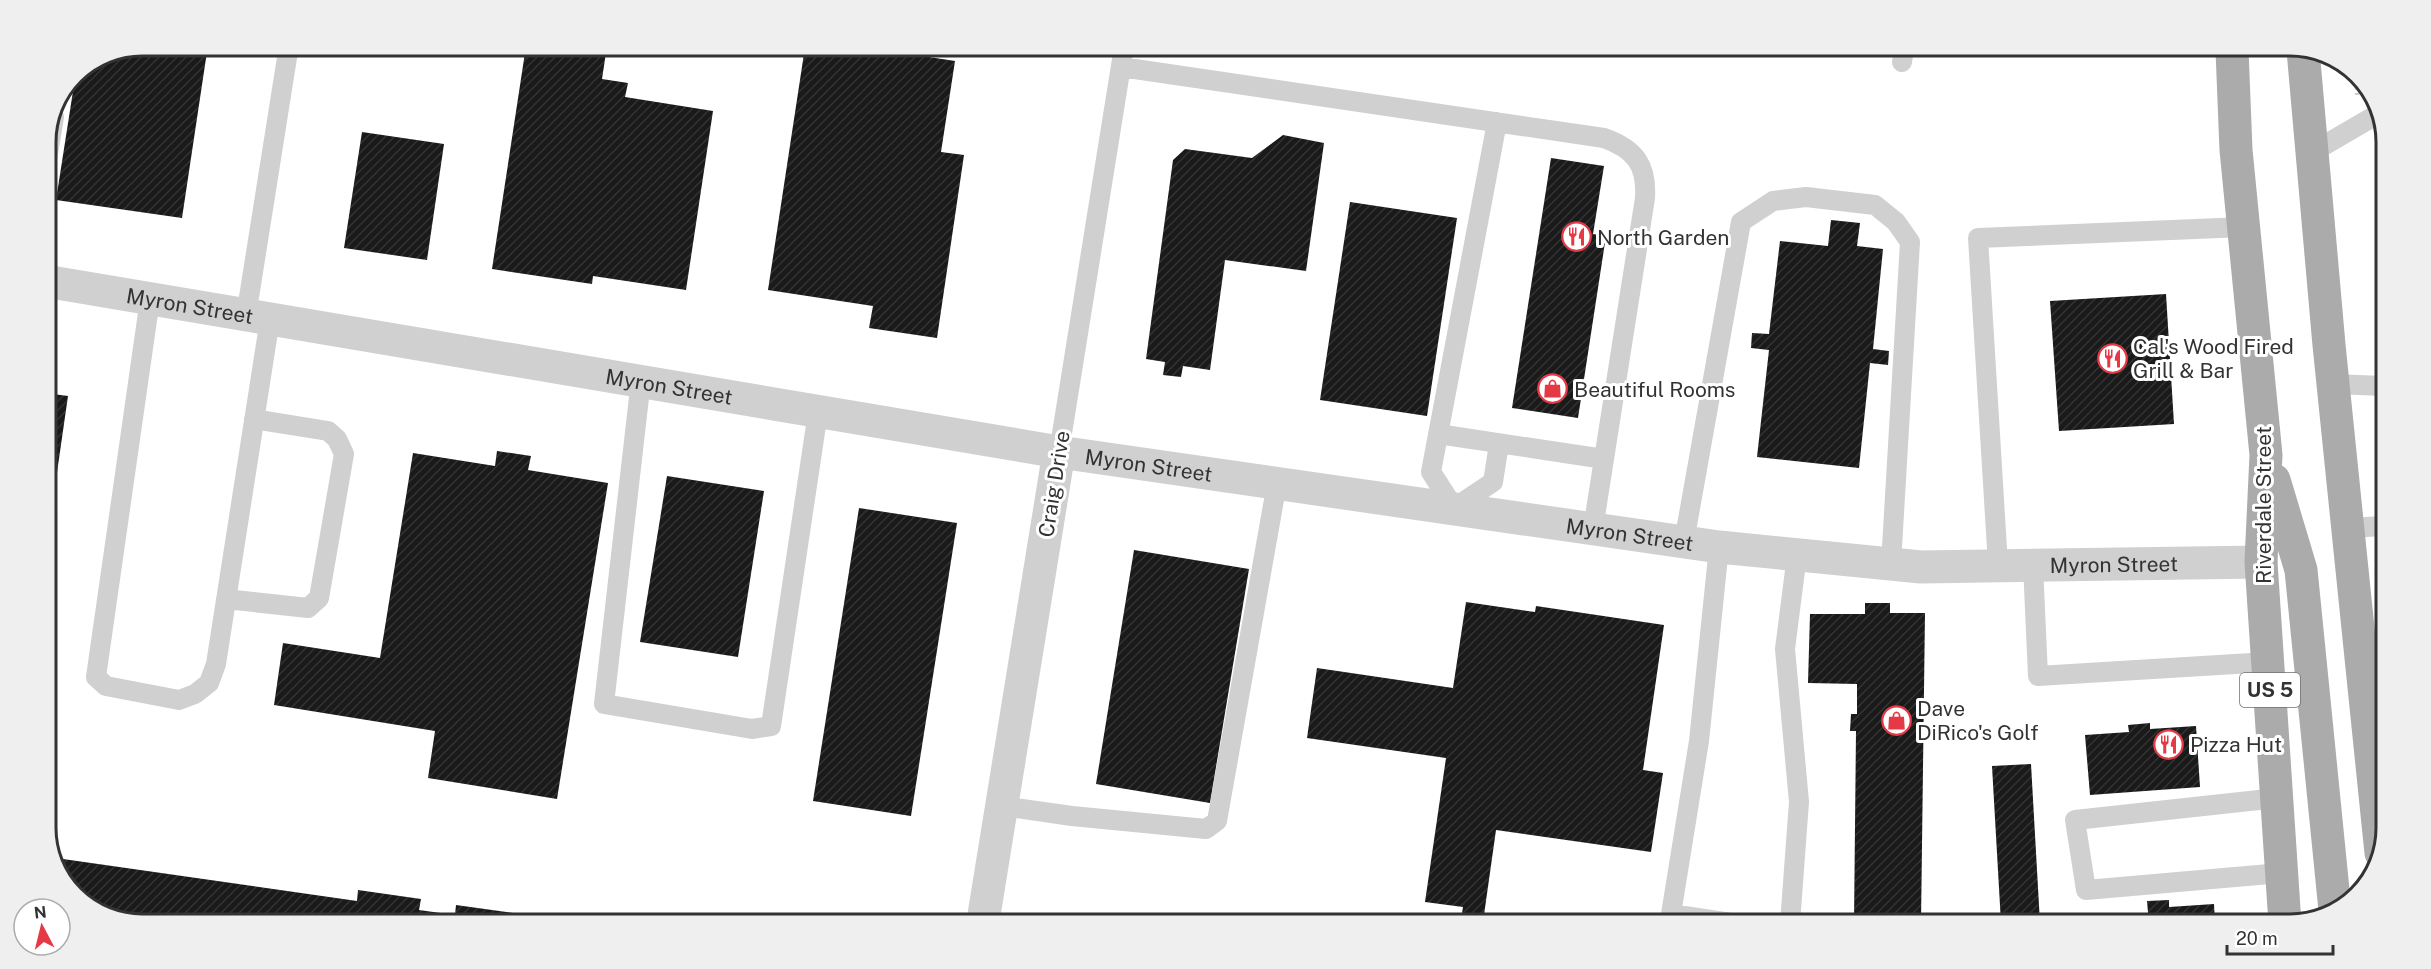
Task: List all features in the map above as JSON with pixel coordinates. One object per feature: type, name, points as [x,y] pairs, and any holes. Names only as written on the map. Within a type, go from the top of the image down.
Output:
[{"type":"main road","name":"Riverdale Street","points":[[2232,56],[2236,150],[2266,455],[2262,562],[2284,914]]},
{"type":"main road","points":[[2304,57],[2333,384],[2376,803]]},
{"type":"main road","points":[[2266,455],[2301,570],[2334,901]]},
{"type":"street","name":"Myron Street","points":[[55,283],[1059,452],[1719,547],[1921,567],[2262,562]]},
{"type":"street","name":"Craig Drive","points":[[984,914],[1059,452]]},
{"type":"lane","points":[[150,299],[96,677],[106,686],[179,700],[195,694],[209,683],[216,664],[254,419],[258,317],[289,56]]},
{"type":"lane","name":"Craig Drive","points":[[1059,452],[1122,56]]},
{"type":"lane","points":[[1120,67],[1604,138],[1624,145],[1638,161],[1646,180],[1593,529]]},
{"type":"lane","points":[[2311,153],[2372,118]]},
{"type":"lane","points":[[1497,122],[1431,472],[1454,508],[1493,482],[1499,444]]},
{"type":"lane","points":[[1684,542],[1742,222],[1773,201],[1806,197],[1875,205],[1896,222],[1910,242],[1891,564]]},
{"type":"lane","points":[[1998,566],[1978,238],[2244,227]]},
{"type":"lane","points":[[641,380],[604,704],[752,729],[771,726],[818,412]]},
{"type":"lane","points":[[2333,384],[2375,386]]},
{"type":"lane","points":[[226,599],[308,608],[318,598],[344,454],[337,439],[328,431],[254,419]]},
{"type":"lane","points":[[1438,434],[1604,459]]},
{"type":"lane","points":[[1002,806],[1072,816],[1206,829],[1217,821],[1278,483]]},
{"type":"lane","points":[[2348,528],[2376,526]]},
{"type":"lane","points":[[1671,914],[1699,741],[1719,547]]},
{"type":"lane","points":[[1791,914],[1799,802],[1785,649],[1797,555]]},
{"type":"lane","points":[[2033,565],[2038,676],[2268,662]]},
{"type":"lane","points":[[2277,798],[2075,820],[2086,890],[2281,873]]},
{"type":"path","points":[[2357,88],[2358,98]]},
{"type":"building","points":[[206,56],[182,218],[56,200],[73,90],[81,81],[108,62],[125,57]]},
{"type":"building","points":[[524,56],[605,56],[602,79],[628,83],[625,97],[713,111],[686,290],[593,276],[592,284],[492,269]]},
{"type":"building","points":[[804,56],[922,56],[955,61],[941,152],[964,155],[937,338],[869,328],[873,306],[768,290]]},
{"type":"building","points":[[362,132],[444,144],[427,260],[344,248]]},
{"type":"building","points":[[1283,135],[1324,143],[1306,271],[1225,260],[1210,370],[1183,366],[1181,377],[1163,375],[1165,362],[1146,359],[1173,160],[1185,149],[1252,158]]},
{"type":"building","points":[[1551,158],[1604,166],[1593,234],[1606,236],[1578,418],[1512,408]]},
{"type":"building","points":[[1350,202],[1457,218],[1427,416],[1320,400]]},
{"type":"building","points":[[1831,220],[1860,223],[1857,246],[1883,249],[1873,349],[1889,351],[1888,365],[1870,363],[1859,468],[1757,457],[1769,350],[1751,348],[1752,333],[1769,334],[1780,241],[1828,246]]},
{"type":"building","points":[[2166,294],[2174,424],[2059,431],[2050,301]]},
{"type":"building","points":[[55,394],[68,396],[55,483]]},
{"type":"building","points":[[497,451],[531,456],[528,470],[608,483],[557,799],[428,778],[435,731],[274,705],[283,643],[380,658],[413,453],[495,466]]},
{"type":"building","points":[[667,476],[764,491],[738,657],[640,642]]},
{"type":"building","points":[[859,508],[957,523],[911,816],[813,801]]},
{"type":"building","points":[[1134,550],[1249,569],[1210,803],[1096,784]]},
{"type":"building","points":[[1466,602],[1535,612],[1536,606],[1664,625],[1643,770],[1663,773],[1651,852],[1496,830],[1484,914],[1462,913],[1463,907],[1425,902],[1446,758],[1307,738],[1317,668],[1453,688]]},
{"type":"building","points":[[1865,603],[1890,603],[1890,613],[1925,613],[1921,914],[1854,914],[1856,731],[1850,731],[1851,714],[1857,714],[1857,684],[1808,683],[1810,614],[1865,614]]},
{"type":"building","points":[[2150,723],[2150,729],[2196,726],[2200,787],[2090,795],[2085,735],[2129,732],[2128,725]]},
{"type":"building","points":[[2031,764],[2039,914],[2000,914],[1992,766]]},
{"type":"building","points":[[62,859],[357,901],[358,890],[421,899],[419,910],[448,914],[130,913],[103,905],[85,892],[73,880]]},
{"type":"building","points":[[2169,900],[2169,907],[2214,904],[2214,914],[2148,914],[2147,901]]},
{"type":"building","points":[[456,905],[520,914],[455,914]]},
{"type":"place","name":"North Garden","points":[[1576,237]]},
{"type":"place","name":"Cal's Wood Fired Grill & Bar","points":[[2112,358]]},
{"type":"place","name":"Beautiful Rooms","points":[[1553,389]]},
{"type":"place","name":"Dave DiRico's Golf","points":[[1896,720]]},
{"type":"place","name":"Pizza Hut","points":[[2169,744]]}]
